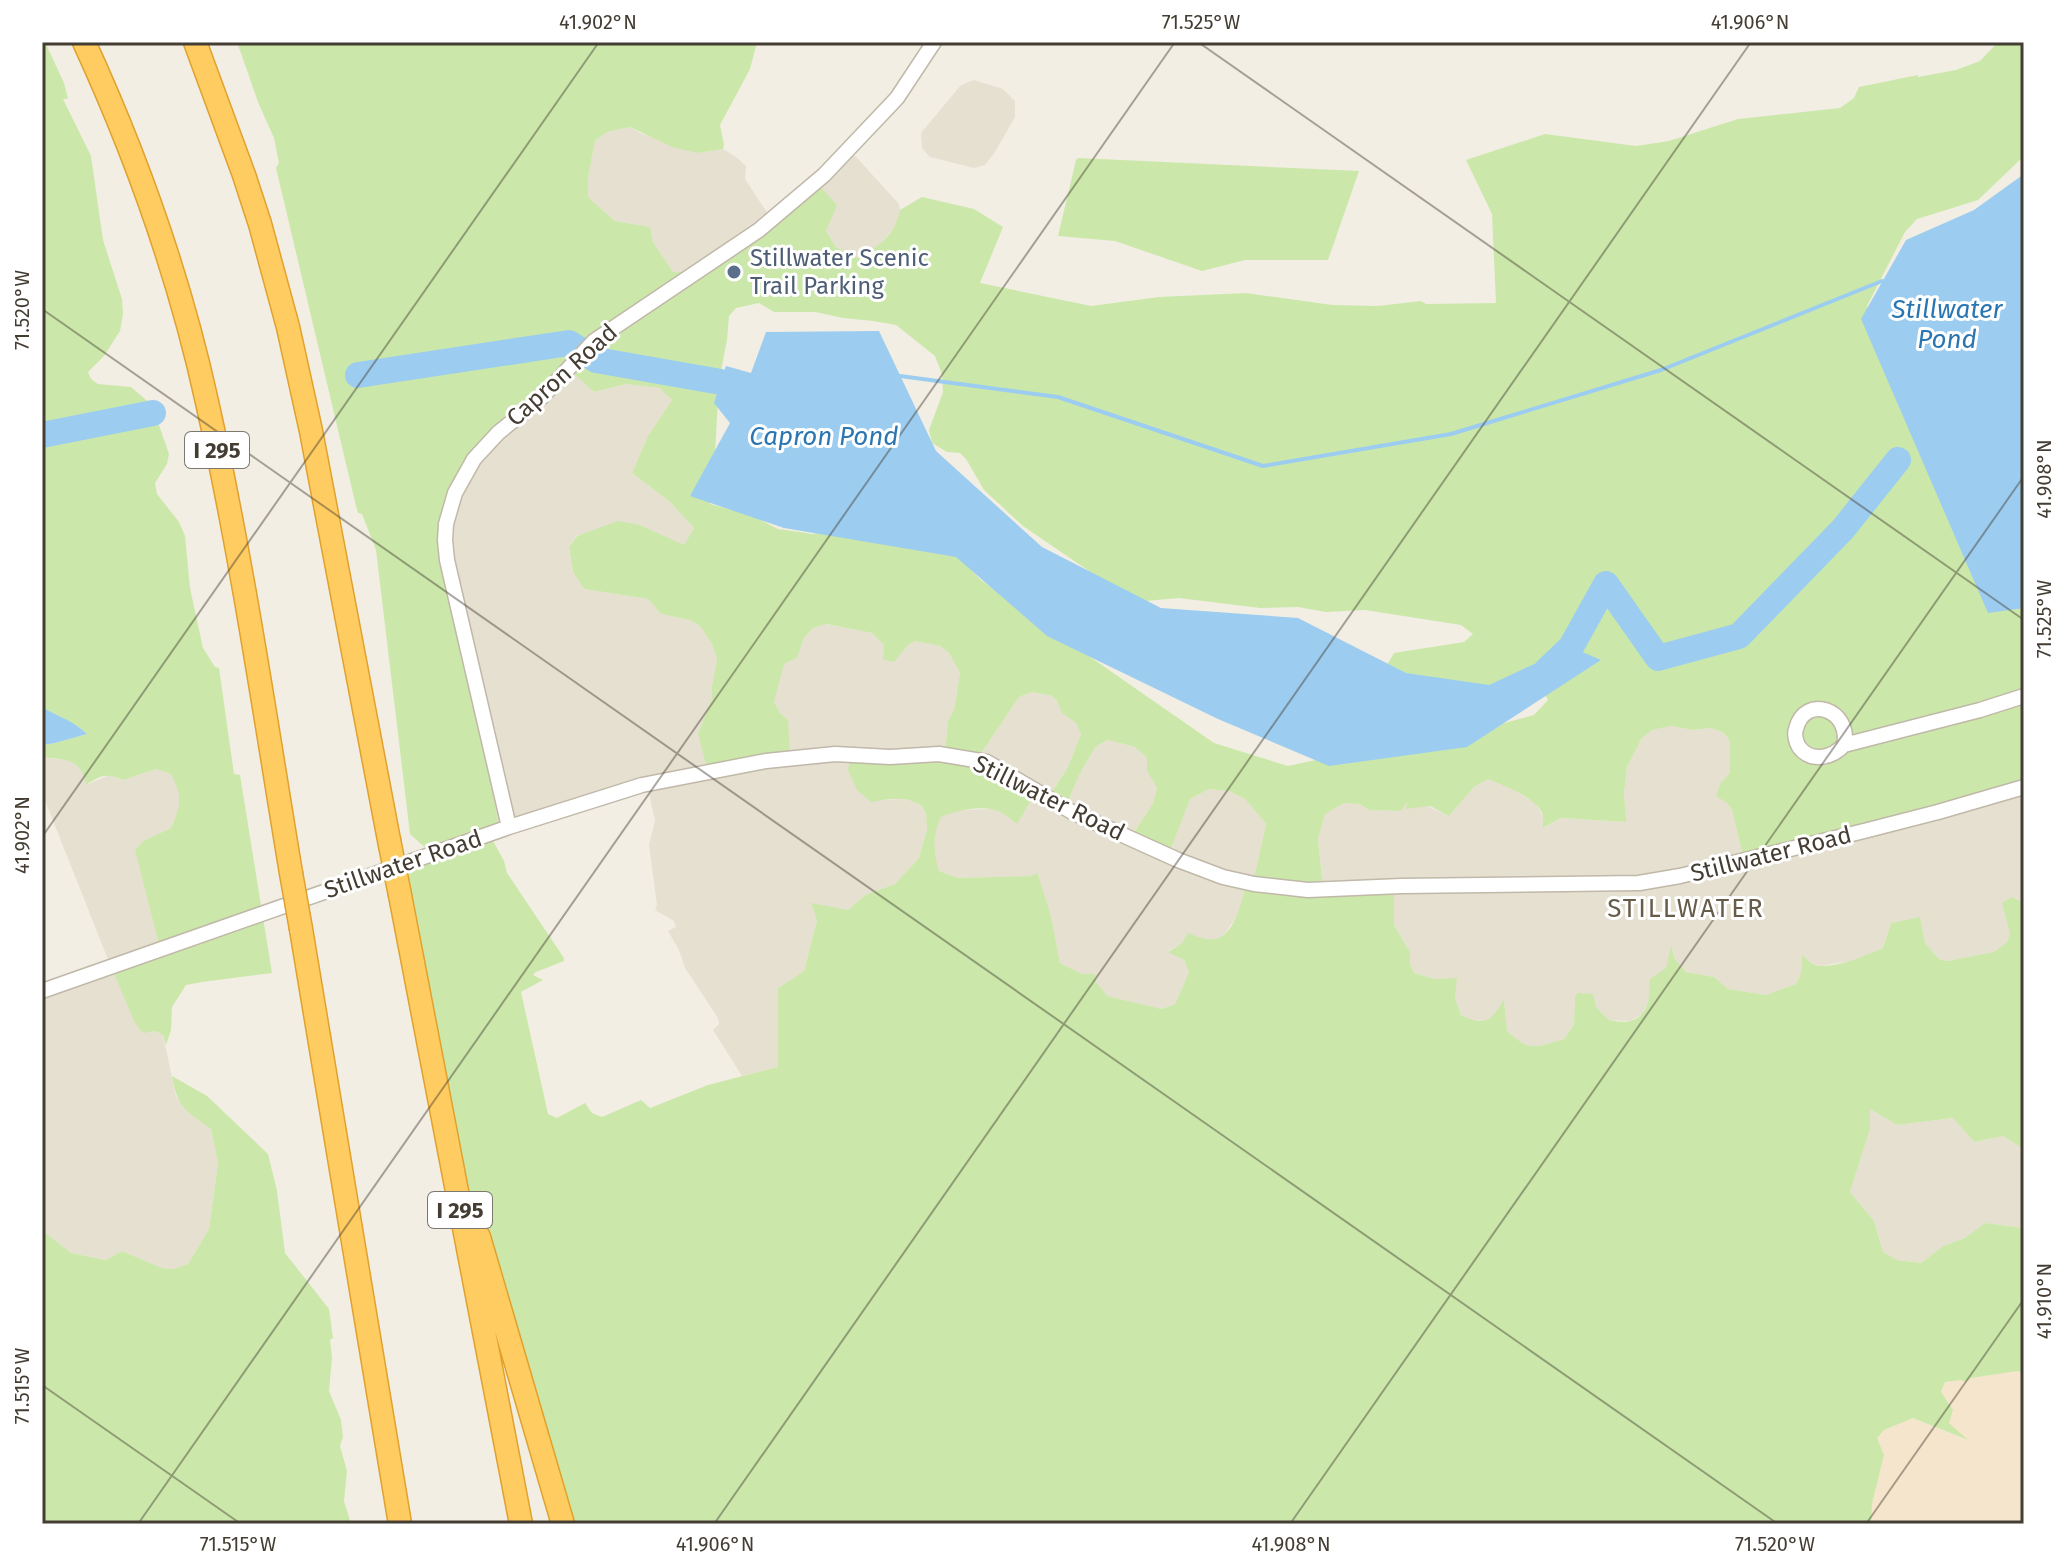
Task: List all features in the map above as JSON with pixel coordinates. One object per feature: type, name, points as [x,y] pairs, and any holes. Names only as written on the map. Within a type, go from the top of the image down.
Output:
[{"type":"highway","name":"I 295","points":[[84,42],[113,108],[181,303],[229,505],[400,1524]]},
{"type":"highway","name":"I 295","points":[[195,42],[248,187],[288,327],[311,431],[521,1524]]},
{"type":"highway","points":[[437,1085],[563,1524]]},
{"type":"street","name":"Capron Road","points":[[509,827],[447,560],[446,524],[455,493],[474,459],[498,433],[542,397],[594,341],[759,230],[824,175],[897,98],[934,42]]},
{"type":"street","points":[[1844,745],[2024,696]]},
{"type":"street","name":"Stillwater Road","points":[[42,991],[509,827],[642,785],[766,761],[835,754],[890,757],[939,754],[971,758],[987,762],[1072,812],[1178,860],[1223,877],[1308,890],[1639,883],[1680,876],[1864,831],[2024,787]]},
{"type":"shaded area","points":[[974,80],[1003,89],[1015,101],[1015,117],[995,152],[985,165],[974,168],[930,157],[922,148],[921,133],[961,85]]},
{"type":"shaded area","points":[[630,127],[698,153],[723,149],[736,157],[746,166],[745,179],[768,214],[736,240],[681,272],[673,272],[653,242],[650,227],[615,221],[588,197],[595,141],[607,132]]},
{"type":"shaded area","points":[[846,146],[899,204],[900,210],[897,224],[879,246],[858,258],[836,247],[826,231],[812,178]]},
{"type":"shaded area","points":[[571,370],[594,392],[626,384],[661,388],[672,400],[648,436],[632,473],[670,502],[694,528],[684,546],[640,525],[577,535],[569,547],[573,572],[584,589],[648,599],[661,614],[690,620],[700,626],[717,658],[712,698],[698,734],[788,720],[774,702],[784,663],[797,658],[804,638],[813,628],[825,624],[872,633],[884,645],[907,646],[915,641],[940,646],[949,653],[960,673],[954,710],[948,721],[945,752],[875,800],[906,799],[921,805],[926,813],[927,830],[919,858],[895,884],[865,895],[848,910],[817,920],[804,971],[778,988],[778,1067],[742,1076],[713,1030],[719,1024],[718,1018],[685,968],[668,931],[676,927],[674,921],[655,910],[657,905],[649,845],[655,821],[648,788],[499,826],[447,556],[457,492],[484,452]]},
{"type":"shaded area","points":[[1032,692],[1052,696],[1062,713],[1076,723],[1081,734],[1068,767],[1048,797],[1066,806],[1096,746],[1108,740],[1135,747],[1147,758],[1147,771],[1157,788],[1153,803],[1132,836],[1169,854],[1190,799],[1209,789],[1229,791],[1245,799],[1266,824],[1253,883],[1246,885],[1239,913],[1223,936],[1182,943],[1168,951],[1184,960],[1189,972],[1175,1004],[1162,1009],[1106,996],[1096,982],[1060,963],[1051,916],[1036,873],[1031,876],[958,878],[939,871],[933,854],[935,828],[941,816],[957,810],[992,809],[1017,823],[1035,792],[978,758],[1019,697]]},
{"type":"shaded area","points":[[1671,726],[1693,730],[1711,728],[1724,733],[1730,741],[1730,773],[1721,782],[1732,810],[1744,860],[2024,789],[2024,903],[2012,897],[2007,942],[1994,952],[1947,961],[1939,959],[1925,943],[1920,918],[1891,923],[1883,948],[1857,960],[1819,966],[1802,956],[1801,973],[1796,984],[1766,995],[1727,989],[1714,977],[1686,972],[1675,959],[1672,948],[1666,968],[1642,1014],[1630,1021],[1609,1020],[1596,1007],[1575,998],[1574,1024],[1564,1039],[1534,1048],[1521,1045],[1507,1031],[1504,1000],[1495,1016],[1486,1021],[1461,1015],[1455,998],[1435,979],[1414,973],[1410,952],[1394,925],[1323,887],[1318,839],[1325,814],[1344,803],[1359,804],[1370,810],[1399,811],[1412,799],[1449,816],[1474,787],[1488,779],[1535,803],[1543,816],[1544,828],[1561,818],[1625,822],[1627,767],[1642,738],[1652,730]]},
{"type":"shaded area","points":[[42,757],[73,761],[84,773],[86,785],[109,775],[123,780],[156,769],[171,774],[180,790],[180,808],[171,828],[143,841],[160,948],[155,1031],[163,1035],[176,1096],[184,1108],[211,1129],[218,1163],[209,1229],[188,1264],[173,1269],[162,1268],[122,1251],[107,1260],[71,1253],[42,1230],[42,993],[111,967],[42,793]]},
{"type":"shaded area","points":[[1870,1109],[1897,1125],[1953,1118],[1974,1142],[2003,1136],[2022,1147],[2024,1228],[1985,1223],[1965,1238],[1943,1246],[1921,1263],[1896,1260],[1883,1252],[1874,1221],[1850,1192],[1870,1129]]},
{"type":"shaded area","points":[[2018,1371],[2024,1374],[2024,1524],[1871,1524],[1872,1504],[1884,1455],[1877,1438],[1884,1430],[1913,1418],[1965,1439],[1948,1423],[1941,1392],[1945,1382]]},
{"type":"green space","points":[[42,42],[45,42],[64,83],[68,99],[63,99],[91,156],[103,240],[122,299],[120,331],[104,356],[88,372],[98,384],[131,387],[152,405],[169,454],[167,464],[155,483],[157,494],[179,522],[185,536],[190,588],[203,648],[215,667],[219,668],[234,774],[240,775],[272,973],[186,985],[172,1007],[171,1030],[166,1045],[163,1035],[155,1031],[143,1033],[135,1023],[112,969],[160,948],[135,850],[143,841],[171,828],[179,801],[175,782],[171,774],[156,769],[123,780],[104,776],[86,785],[76,765],[42,757],[42,745],[87,734],[42,707]]},
{"type":"green space","points":[[237,42],[757,42],[750,69],[720,125],[723,149],[698,153],[672,147],[630,127],[607,132],[595,141],[588,197],[615,221],[650,227],[653,242],[673,272],[681,272],[736,240],[812,178],[837,205],[826,231],[836,247],[858,258],[885,239],[900,210],[922,197],[974,209],[1003,227],[980,283],[1091,306],[1159,297],[1246,293],[1332,305],[1378,306],[1421,301],[1426,304],[1496,303],[1492,214],[1466,160],[1545,134],[1636,146],[1669,141],[1738,119],[1840,108],[1854,98],[1859,87],[1956,70],[1980,61],[1998,42],[2024,42],[2024,156],[1978,200],[1917,219],[1905,232],[1867,306],[1869,335],[2024,593],[2024,789],[1744,860],[1732,810],[1716,796],[1721,782],[1730,773],[1730,741],[1724,733],[1711,728],[1693,730],[1671,726],[1652,730],[1642,738],[1627,767],[1624,793],[1626,822],[1561,818],[1543,828],[1543,815],[1534,803],[1488,779],[1474,787],[1449,816],[1430,806],[1405,809],[1409,801],[1400,811],[1370,810],[1359,804],[1344,803],[1325,814],[1318,839],[1323,888],[1394,888],[1394,925],[1410,952],[1414,973],[1435,979],[1457,978],[1455,998],[1461,1015],[1469,1019],[1487,1020],[1504,999],[1507,1031],[1522,1043],[1534,1046],[1564,1039],[1574,1024],[1575,997],[1578,993],[1593,994],[1596,1007],[1609,1020],[1625,1022],[1641,1015],[1650,992],[1649,980],[1666,968],[1671,946],[1675,959],[1686,972],[1714,977],[1728,989],[1766,995],[1796,984],[1801,973],[1802,955],[1819,966],[1852,960],[1883,948],[1891,923],[1920,917],[1925,943],[1939,959],[1947,961],[1994,952],[2007,942],[2010,933],[2002,903],[2012,897],[2024,903],[2024,1154],[2021,1147],[2003,1136],[1974,1142],[1953,1118],[1897,1125],[1870,1109],[1870,1129],[1850,1192],[1874,1221],[1883,1252],[1897,1260],[1921,1263],[1943,1246],[1965,1238],[1985,1223],[2024,1228],[2024,1374],[2018,1371],[1971,1378],[1966,1382],[1945,1382],[1941,1392],[1953,1410],[1949,1423],[1968,1440],[1913,1418],[1884,1430],[1877,1438],[1884,1455],[1872,1504],[1871,1524],[563,1524],[456,1154],[396,872],[431,853],[410,834],[376,550],[356,506],[276,168],[279,163],[274,138]],"holes":[[[759,303],[774,312],[815,312],[896,325],[935,356],[942,374],[943,392],[929,430],[932,443],[947,452],[960,453],[984,490],[1023,526],[1127,597],[1145,601],[1179,598],[1326,612],[1365,610],[1461,625],[1473,634],[1464,642],[1394,653],[1384,670],[1462,684],[1543,691],[1548,700],[1534,715],[1482,729],[1288,766],[1214,743],[1060,636],[981,580],[928,515],[813,534],[778,529],[751,515],[710,504],[719,381],[729,316],[736,308]],[[571,371],[594,392],[626,384],[660,388],[672,400],[648,436],[632,473],[670,502],[694,528],[684,545],[640,525],[618,521],[577,536],[569,547],[573,572],[584,589],[648,599],[661,614],[690,620],[700,626],[712,644],[717,658],[712,698],[698,734],[708,772],[790,757],[788,720],[774,702],[784,664],[797,658],[804,638],[813,628],[826,624],[872,633],[884,645],[883,659],[894,662],[915,641],[940,646],[949,653],[960,673],[954,710],[948,721],[945,752],[851,756],[848,770],[857,790],[871,802],[906,799],[921,805],[926,813],[927,830],[919,858],[895,884],[865,895],[848,910],[811,903],[817,920],[804,971],[778,988],[778,1067],[708,1085],[650,1108],[641,1100],[602,1117],[592,1113],[585,1103],[557,1118],[548,1114],[521,992],[543,980],[533,975],[536,972],[564,961],[564,958],[507,873],[492,839],[499,826],[446,540],[457,492],[505,430]],[[1032,692],[1052,696],[1062,713],[1076,723],[1081,734],[1068,767],[1048,798],[1066,806],[1096,746],[1108,740],[1135,747],[1147,758],[1147,771],[1157,788],[1153,803],[1132,836],[1169,854],[1190,799],[1209,789],[1229,791],[1245,799],[1266,824],[1253,883],[1246,884],[1236,917],[1227,932],[1211,939],[1188,933],[1182,943],[1168,952],[1184,960],[1189,972],[1175,1004],[1162,1009],[1107,996],[1096,982],[1095,974],[1082,974],[1060,963],[1051,916],[1036,873],[1031,876],[958,878],[939,871],[934,844],[941,817],[962,810],[987,808],[1000,812],[1017,824],[1036,792],[978,758],[1019,697]]]},
{"type":"green space","points":[[1078,158],[1359,171],[1328,260],[1245,260],[1202,271],[1115,241],[1058,236]]},
{"type":"green space","points":[[172,1076],[207,1096],[268,1154],[277,1191],[285,1253],[329,1309],[333,1338],[330,1340],[329,1391],[341,1420],[343,1437],[340,1446],[347,1471],[344,1501],[351,1524],[42,1524],[42,1230],[71,1253],[106,1260],[122,1251],[162,1268],[173,1269],[188,1264],[209,1229],[218,1163],[211,1129],[180,1103]]},
{"type":"water","name":"Stillwater Pond","points":[[2024,174],[2024,608],[1988,613],[1861,319],[1906,240],[1974,210]]},
{"type":"water","name":"Capron Pond","points":[[879,331],[936,451],[1042,547],[1161,608],[1298,618],[1406,673],[1489,685],[1571,647],[1601,660],[1467,747],[1329,766],[1218,719],[1047,636],[956,557],[784,528],[690,496],[730,423],[714,403],[726,366],[751,373],[766,332]]},
{"type":"water","points":[[42,707],[70,722],[87,734],[42,745]]},
{"type":"waterway","points":[[898,378],[1058,397],[1263,466],[1451,434],[1661,370],[1882,281],[1886,283]]},
{"type":"waterway","points":[[358,375],[569,343],[596,360],[721,382],[753,396]]},
{"type":"waterway","points":[[42,435],[153,413]]},
{"type":"waterway","points":[[1547,670],[1571,647],[1606,584],[1658,658],[1739,636],[1843,529],[1898,460]]},
{"type":"place","name":"Stillwater Scenic Trail Parking","points":[[734,272]]},
{"type":"district","name":"STILLWATER","points":[[1686,908]]}]
